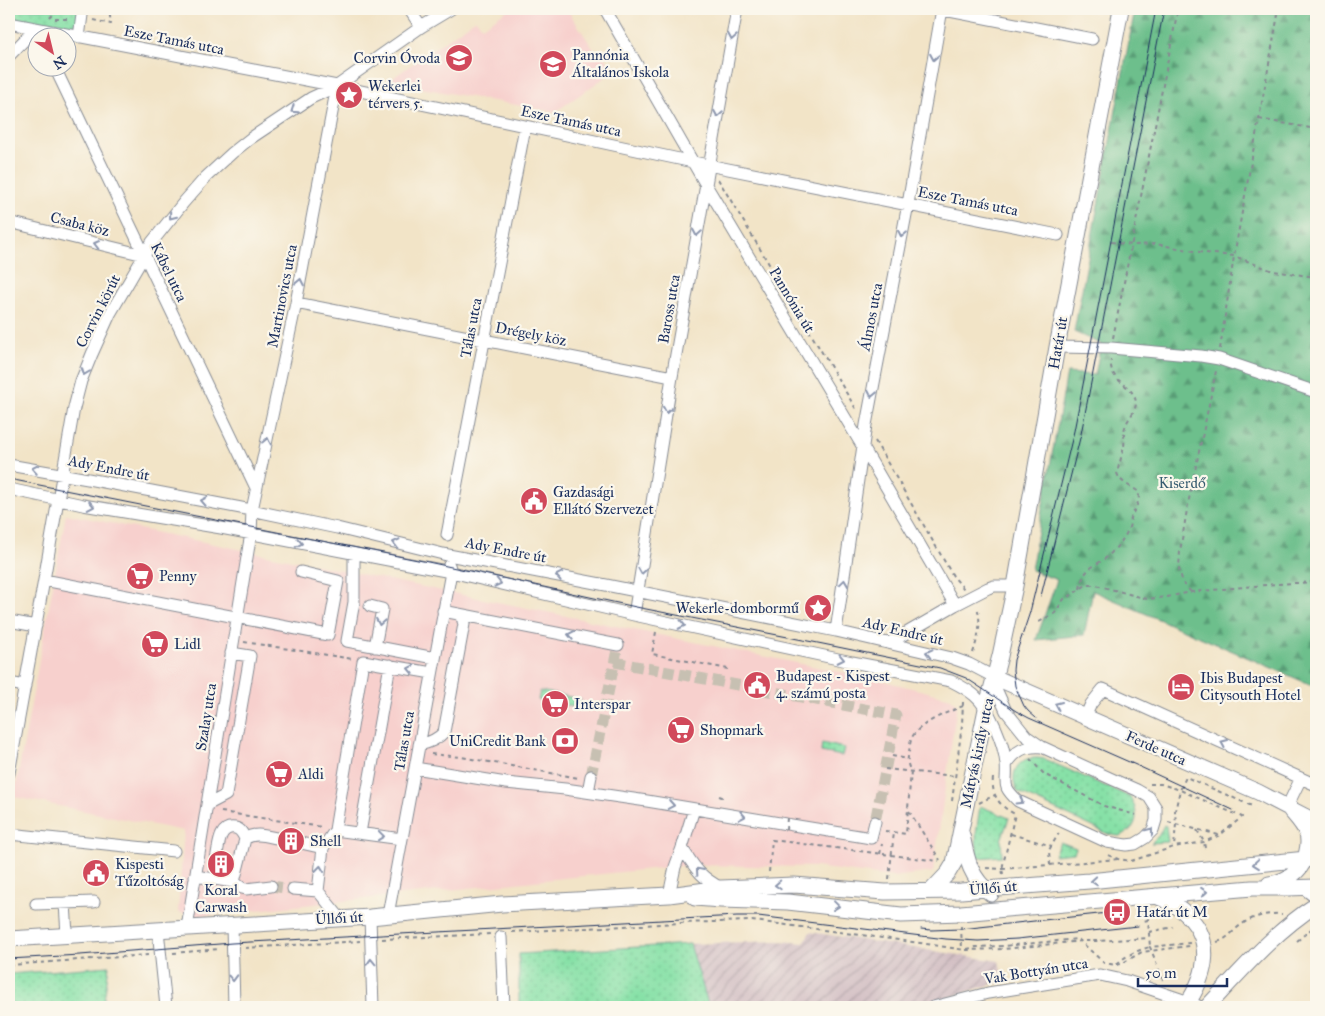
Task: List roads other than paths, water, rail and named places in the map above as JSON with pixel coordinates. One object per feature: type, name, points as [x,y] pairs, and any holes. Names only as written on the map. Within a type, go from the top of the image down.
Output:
[{"type":"main road","name":"Határ út","points":[[994,676],[1015,586],[1057,346],[1122,9]]},
{"type":"main road","name":"Mátyás király utca","points":[[931,891],[948,873],[954,863],[994,676]]},
{"type":"main road","name":"Ferde utca","points":[[994,676],[1258,792],[1311,819]]},
{"type":"main road","points":[[1252,888],[1284,880],[1310,859],[1307,852],[1307,835],[1300,822],[1287,807]]},
{"type":"main road","points":[[961,830],[967,861],[972,872],[985,889],[997,899],[1016,908]]},
{"type":"main road","name":"Üllői út","points":[[9,939],[370,917],[502,904],[669,895],[721,888],[794,885],[885,892],[985,889],[1088,881],[1310,859]]},
{"type":"main road","name":"Üllői út","points":[[669,895],[721,900],[788,902],[901,915],[961,913],[1252,888],[1310,887]]},
{"type":"main road","points":[[1156,896],[1182,910],[1194,922],[1204,944],[1202,974],[1191,1005]]},
{"type":"main road","points":[[1207,1007],[1285,928],[1316,905]]},
{"type":"street","points":[[79,37],[82,16],[80,9]]},
{"type":"street","points":[[409,9],[422,27]]},
{"type":"street","name":"Corvin körút","points":[[9,774],[57,500],[74,408],[81,381],[110,314],[144,255],[162,228],[184,202],[206,177],[232,153],[251,138],[312,98],[337,86],[451,9]]},
{"type":"street","name":"Pannónia út","points":[[605,9],[706,185],[955,605]]},
{"type":"street","name":"Baross utca","points":[[634,615],[672,377],[737,9]]},
{"type":"street","points":[[941,9],[1092,39]]},
{"type":"street","name":"Álmos utca","points":[[836,631],[866,425],[908,204],[941,9]]},
{"type":"street","name":"Esze Tamás utca","points":[[9,23],[28,29]]},
{"type":"street","name":"Esze Tamás utca","points":[[79,37],[337,86],[693,162],[1058,235]]},
{"type":"street","points":[[9,56],[28,41]]},
{"type":"street","name":"Kábel utca","points":[[60,78],[256,488]]},
{"type":"street","name":"Martinovics utca","points":[[252,510],[296,303],[337,86]]},
{"type":"street","name":"Tálas utca","points":[[447,535],[525,127]]},
{"type":"street","name":"Csaba köz","points":[[9,222],[144,255]]},
{"type":"street","name":"Drégely köz","points":[[296,303],[672,377]]},
{"type":"street","points":[[1057,346],[1111,348],[1219,359],[1316,392]]},
{"type":"street","name":"Ady Endre út","points":[[9,465],[252,510],[337,528],[443,554],[836,631],[952,658],[970,664],[994,676]]},
{"type":"street","points":[[9,489],[57,500],[451,572],[634,615],[861,664],[950,681],[976,696],[986,709],[1000,737],[1006,765],[1005,785],[1010,794],[1018,801],[1116,845],[1135,844],[1145,838],[1153,830],[1156,820],[1156,808],[1149,797],[1042,747],[1026,736],[1006,711],[997,691],[994,676]]},
{"type":"street","name":"Szalay utca","points":[[187,928],[251,534],[252,510]]},
{"type":"street","points":[[354,554],[361,604],[347,642],[435,658]]},
{"type":"street","points":[[443,554],[451,572]]},
{"type":"street","points":[[451,572],[465,558]]},
{"type":"street","points":[[44,580],[328,635],[338,581],[301,572]]},
{"type":"street","name":"Tálas utca","points":[[388,915],[451,572]]},
{"type":"street","points":[[889,643],[955,605],[994,586],[1015,586]]},
{"type":"street","points":[[361,604],[382,609],[375,647]]},
{"type":"street","points":[[443,611],[618,645]]},
{"type":"street","points":[[418,749],[433,741],[444,732],[464,624],[458,614]]},
{"type":"street","points":[[9,622],[36,626]]},
{"type":"street","points":[[206,807],[226,795],[250,656],[231,653]]},
{"type":"street","points":[[340,918],[318,891],[322,848],[335,830],[363,661],[432,673]]},
{"type":"street","points":[[360,833],[390,665]]},
{"type":"street","points":[[9,683],[25,686]]},
{"type":"street","points":[[430,687],[452,690]]},
{"type":"street","points":[[1085,717],[1103,689],[1316,785]]},
{"type":"street","points":[[986,709],[992,707],[1006,711]]},
{"type":"street","points":[[1006,765],[1012,756],[1022,749],[1031,746],[1042,747]]},
{"type":"street","points":[[415,768],[506,783],[588,792],[694,809],[875,832]]},
{"type":"street","points":[[588,777],[588,792]]},
{"type":"street","points":[[1287,807],[1301,778]]},
{"type":"street","points":[[669,895],[675,867],[694,809]]},
{"type":"street","points":[[1311,819],[1316,831]]},
{"type":"street","points":[[214,869],[221,835],[228,828],[239,829],[245,839],[234,882]]},
{"type":"street","points":[[335,830],[402,839]]},
{"type":"street","points":[[9,834],[174,851]]},
{"type":"street","points":[[245,839],[249,836],[259,835],[281,839]]},
{"type":"street","points":[[301,844],[322,848]]},
{"type":"street","points":[[682,848],[697,871],[706,880],[721,888]]},
{"type":"street","points":[[195,876],[214,869]]},
{"type":"street","points":[[214,869],[242,888],[271,886]]},
{"type":"street","points":[[1310,887],[1316,898]]},
{"type":"street","points":[[293,889],[318,891]]},
{"type":"street","points":[[36,904],[94,902]]},
{"type":"street","points":[[65,903],[67,935]]},
{"type":"street","points":[[370,917],[373,1007]]},
{"type":"street","points":[[232,925],[234,1007]]},
{"type":"street","points":[[158,930],[166,1007]]},
{"type":"street","points":[[500,937],[504,1007]]},
{"type":"street","name":"Vak Bottyán utca","points":[[933,1007],[956,1004],[988,993],[1100,975],[1127,981],[1170,995],[1191,1005]]},
{"type":"tunnel","points":[[591,776],[618,645]]},
{"type":"tunnel","points":[[615,662],[896,715],[875,822]]},
{"type":"tunnel","points":[[281,839],[301,843]]},
{"type":"tunnel","points":[[271,886],[293,889]]},
{"type":"tram line","points":[[1036,718],[1024,706],[1015,686],[1014,660],[1030,612],[1074,431],[1156,9]]},
{"type":"tram line","points":[[1041,596],[1081,434],[1164,9]]},
{"type":"tram line","points":[[9,479],[428,562],[636,607],[940,668],[966,678],[1029,718],[1233,810]]},
{"type":"tram line","points":[[921,929],[961,929],[1117,912]]},
{"type":"tram line","points":[[9,959],[232,943],[737,916],[758,916],[946,939],[978,941],[1017,939],[1138,926]]},
{"type":"place","name":"Corvin Óvoda","points":[[459,58]]},
{"type":"place","name":"Pannónia Általános Iskola","points":[[553,64]]},
{"type":"place","name":"Wekerlei térvers 5.","points":[[349,95]]},
{"type":"place","name":"Gazdasági Ellátó Szervezet","points":[[534,501]]},
{"type":"place","name":"Penny","points":[[140,576]]},
{"type":"place","name":"Wekerle-dombormű","points":[[818,608]]},
{"type":"place","name":"Lidl","points":[[155,644]]},
{"type":"place","name":"Budapest - Kispest 4. számú posta","points":[[757,685]]},
{"type":"place","name":"Ibis Budapest Citysouth Hotel","points":[[1181,687]]},
{"type":"place","name":"Interspar","points":[[555,704]]},
{"type":"place","name":"Shopmark","points":[[681,730]]},
{"type":"place","name":"UniCredit Bank","points":[[565,741]]},
{"type":"place","name":"Aldi","points":[[279,774]]},
{"type":"place","name":"Shell","points":[[291,841]]},
{"type":"place","name":"Koral Carwash","points":[[221,864]]},
{"type":"place","name":"Kispesti Tűzoltóság","points":[[96,873]]},
{"type":"place","name":"Határ út M","points":[[1117,912]]},
{"type":"park label","name":"Kiserdő","points":[[1182,483]]}]
